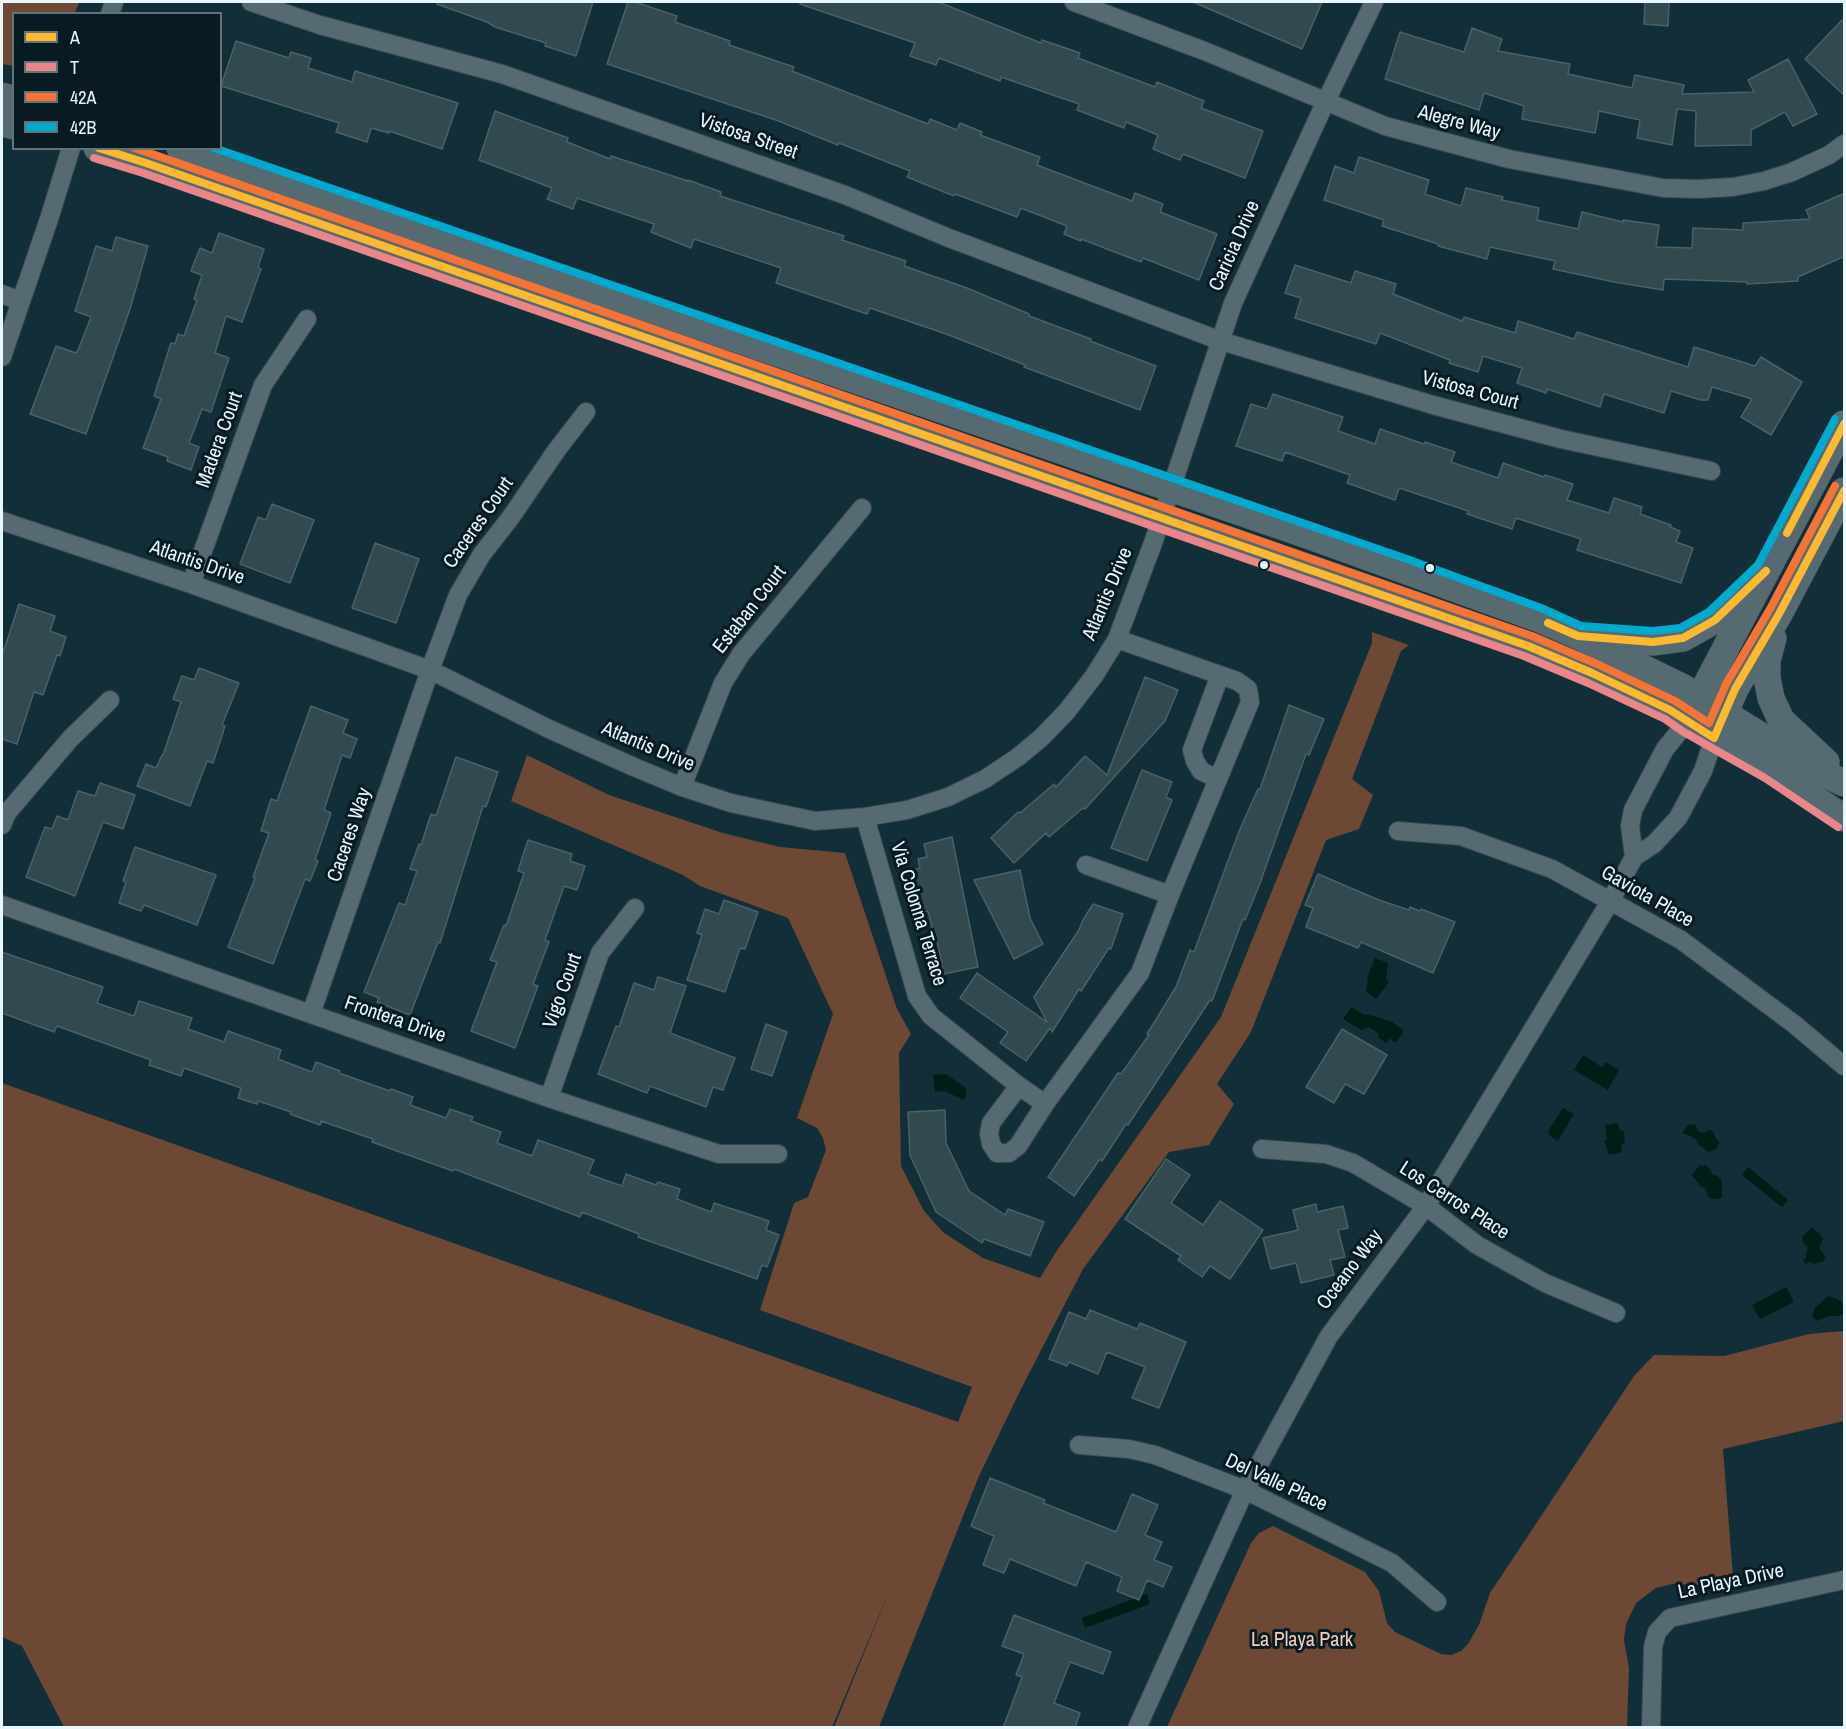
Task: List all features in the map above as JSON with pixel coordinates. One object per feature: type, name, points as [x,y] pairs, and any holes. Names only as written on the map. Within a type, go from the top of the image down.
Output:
[{"type":"main road","points":[[103,150],[1528,646],[1670,710],[1770,769],[1845,818]]},
{"type":"main road","points":[[186,150],[1171,488],[1537,618],[1578,636],[1700,698],[1814,769],[1845,781]]},
{"type":"main road","points":[[1687,722],[1845,424]]},
{"type":"main road","points":[[1714,738],[1735,689],[1779,614],[1845,491]]},
{"type":"main road","points":[[1578,636],[1653,642],[1683,638],[1715,620],[1766,571]]},
{"type":"main road","points":[[1779,614],[1767,661],[1767,678],[1771,698],[1781,720],[1845,781]]},
{"type":"street","name":"Vistosa Street","points":[[251,2],[320,25],[502,74],[845,195],[949,238],[1221,341]]},
{"type":"street","name":"Alegre Way","points":[[1074,2],[1207,52],[1384,126],[1509,159],[1663,188],[1733,187],[1764,181],[1792,172],[1829,155],[1845,144]]},
{"type":"street","name":"Caricia Drive","points":[[1161,518],[1233,303],[1374,2]]},
{"type":"street","points":[[2,357],[49,219],[69,150]]},
{"type":"street","points":[[2,294],[20,301]]},
{"type":"street","name":"Madera Court","points":[[191,584],[263,385],[307,319]]},
{"type":"street","name":"Vistosa Court","points":[[1221,341],[1433,405],[1561,439],[1711,471]]},
{"type":"street","name":"Caceres Court","points":[[430,670],[458,595],[482,554],[512,517],[556,451],[586,412]]},
{"type":"street","name":"Estaban Court","points":[[682,787],[723,683],[741,654],[861,508]]},
{"type":"street","name":"Atlantis Drive","points":[[2,521],[191,584],[430,670],[549,729],[682,787],[731,803],[815,821],[866,818],[907,810],[948,797],[985,779],[1041,738],[1067,711],[1094,676],[1117,639],[1161,518]]},
{"type":"street","points":[[1019,1086],[991,1123],[990,1144],[997,1153],[1009,1153],[1018,1146],[1045,1104],[1140,973],[1250,702],[1248,689],[1237,681],[1117,639]]},
{"type":"street","name":"Caceres Way","points":[[311,1014],[430,670]]},
{"type":"street","points":[[1218,779],[1200,771],[1192,750],[1220,675]]},
{"type":"street","points":[[2,825],[7,813],[70,739],[110,700]]},
{"type":"street","points":[[1634,857],[1630,826],[1633,810],[1665,749],[1687,722]]},
{"type":"street","name":"Oceano Way","points":[[1137,1728],[1245,1491],[1329,1336],[1426,1206],[1611,900],[1634,857],[1654,844],[1678,818],[1703,771],[1714,738]]},
{"type":"street","name":"Via Colonna Terrace","points":[[866,818],[917,996],[931,1016],[1045,1104]]},
{"type":"street","name":"Gaviota Place","points":[[1398,831],[1461,836],[1552,869],[1611,900],[1681,940],[1794,1024],[1845,1066]]},
{"type":"street","points":[[1086,865],[1170,895]]},
{"type":"street","name":"Frontera Drive","points":[[2,905],[549,1098],[719,1154],[778,1154]]},
{"type":"street","name":"Vigo Court","points":[[549,1098],[600,953],[635,908]]},
{"type":"street","name":"Los Cerros Place","points":[[1262,1149],[1326,1154],[1353,1163],[1426,1206],[1477,1245],[1545,1283],[1616,1313]]},
{"type":"street","name":"Del Valle Place","points":[[1079,1445],[1129,1449],[1155,1455],[1245,1491],[1392,1563],[1437,1602]]},
{"type":"street","name":"La Playa Drive","points":[[1651,1728],[1653,1647],[1657,1632],[1670,1618],[1845,1580]]},
{"type":"green space","points":[[2,2],[79,2],[75,12],[12,12],[12,66],[2,64]]},
{"type":"green space","points":[[1372,632],[1409,645],[1401,651],[1352,779],[1373,795],[1359,829],[1326,840],[1251,1032],[1217,1084],[1234,1104],[1209,1145],[1169,1152],[1083,1269],[979,1476],[879,1727],[834,1727],[891,1587],[832,1727],[64,1727],[22,1646],[2,1637],[2,1083],[958,1422],[972,1387],[760,1310],[794,1203],[808,1197],[826,1150],[817,1128],[797,1118],[833,1014],[788,918],[700,886],[683,875],[511,801],[527,755],[609,795],[723,833],[780,847],[845,853],[897,1009],[911,1034],[899,1053],[901,1166],[924,1211],[944,1233],[983,1258],[1040,1278],[1221,1017],[1372,643]]},
{"type":"green space","name":"La Playa Park","points":[[1844,1331],[1844,1421],[1723,1449],[1733,1577],[1697,1585],[1672,1584],[1656,1588],[1636,1603],[1626,1624],[1624,1640],[1629,1668],[1627,1727],[1167,1727],[1251,1543],[1259,1533],[1273,1526],[1365,1572],[1379,1591],[1387,1623],[1395,1632],[1441,1654],[1451,1655],[1461,1651],[1468,1644],[1479,1625],[1490,1593],[1634,1376],[1654,1355],[1724,1356],[1809,1334]]},
{"type":"shaded area","points":[[1375,958],[1388,963],[1386,980],[1389,982],[1376,999],[1366,991],[1367,978]]},
{"type":"shaded area","points":[[1351,1007],[1365,1015],[1392,1022],[1403,1032],[1396,1043],[1389,1038],[1386,1043],[1369,1027],[1361,1030],[1343,1019]]},
{"type":"shaded area","points":[[1583,1055],[1602,1067],[1606,1062],[1619,1070],[1608,1090],[1574,1070]]},
{"type":"shaded area","points":[[946,1074],[966,1088],[966,1096],[963,1100],[945,1091],[935,1092],[933,1075]]},
{"type":"shaded area","points":[[1563,1108],[1574,1114],[1558,1141],[1550,1136],[1548,1131]]},
{"type":"shaded area","points":[[1618,1123],[1620,1131],[1623,1130],[1625,1143],[1621,1145],[1622,1152],[1609,1155],[1604,1140],[1607,1140],[1605,1125]]},
{"type":"shaded area","points":[[1695,1124],[1699,1132],[1710,1130],[1713,1132],[1720,1142],[1716,1149],[1709,1152],[1694,1138],[1682,1133],[1688,1125]]},
{"type":"shaded area","points":[[1705,1165],[1711,1170],[1712,1175],[1718,1176],[1722,1182],[1722,1198],[1712,1199],[1708,1196],[1705,1188],[1701,1187],[1692,1175],[1699,1166]]},
{"type":"shaded area","points":[[1748,1167],[1788,1200],[1782,1207],[1742,1175]]},
{"type":"shaded area","points":[[1811,1228],[1823,1238],[1819,1248],[1826,1258],[1815,1264],[1808,1261],[1805,1264],[1803,1258],[1807,1259],[1805,1255],[1808,1248],[1802,1237]]},
{"type":"shaded area","points":[[1786,1287],[1794,1302],[1760,1319],[1752,1305]]},
{"type":"shaded area","points":[[1827,1296],[1838,1299],[1844,1306],[1843,1314],[1817,1321],[1812,1316],[1815,1307]]},
{"type":"shaded area","points":[[1147,1594],[1150,1604],[1085,1628],[1082,1618]]},
{"type":"building","points":[[437,2],[593,2],[576,56],[545,46],[546,43],[495,27],[437,4]]},
{"type":"building","points":[[628,2],[635,2],[677,16],[675,22],[730,41],[729,45],[794,67],[792,71],[928,124],[930,119],[957,130],[960,123],[982,132],[980,135],[1040,157],[1037,165],[1132,201],[1135,193],[1163,204],[1160,212],[1217,234],[1199,280],[1143,258],[1141,262],[1081,239],[1081,241],[1064,234],[1067,226],[1021,208],[1017,217],[955,194],[954,196],[907,177],[910,171],[839,143],[838,145],[776,120],[607,64]]},
{"type":"building","points":[[801,2],[938,2],[1041,43],[1042,40],[1080,53],[1078,58],[1155,87],[1157,82],[1204,101],[1201,108],[1263,131],[1245,178],[1183,154],[1180,160],[1153,149],[1158,135],[1126,122],[1124,128],[1077,110],[1079,104],[1001,77],[1000,81],[939,58],[936,65],[910,56],[915,43],[800,4]]},
{"type":"building","points":[[1193,2],[1322,2],[1302,49]]},
{"type":"building","points":[[1645,2],[1669,2],[1668,26],[1644,24]]},
{"type":"building","points":[[1845,17],[1845,96],[1805,59]]},
{"type":"building","points":[[1472,28],[1502,39],[1498,51],[1570,64],[1568,74],[1632,88],[1635,75],[1684,85],[1682,94],[1754,92],[1748,80],[1788,59],[1817,114],[1793,126],[1785,112],[1751,130],[1751,145],[1695,146],[1696,111],[1677,109],[1672,145],[1637,138],[1640,120],[1599,111],[1595,133],[1522,119],[1524,106],[1484,93],[1479,110],[1385,79],[1400,32],[1464,52]]},
{"type":"building","points":[[236,41],[289,58],[291,52],[311,58],[308,68],[352,82],[355,71],[458,103],[442,149],[389,131],[389,133],[371,128],[367,142],[336,132],[339,123],[222,86]]},
{"type":"building","points":[[495,111],[568,138],[567,142],[610,159],[611,156],[688,180],[721,192],[720,196],[844,236],[842,240],[906,261],[904,266],[967,288],[1029,314],[1029,316],[1156,366],[1140,410],[1024,367],[1025,365],[949,335],[870,308],[867,314],[776,283],[781,268],[694,239],[691,248],[651,232],[654,224],[577,198],[573,209],[547,199],[552,188],[479,160]]},
{"type":"building","points":[[1359,157],[1429,180],[1425,194],[1461,206],[1466,188],[1503,197],[1502,200],[1539,208],[1537,220],[1578,229],[1582,212],[1623,222],[1623,220],[1659,225],[1656,247],[1692,248],[1693,228],[1743,230],[1743,223],[1810,219],[1806,210],[1845,193],[1845,256],[1798,277],[1798,281],[1747,284],[1747,282],[1664,279],[1663,290],[1553,269],[1555,261],[1490,247],[1487,259],[1438,246],[1438,244],[1382,226],[1384,220],[1324,200],[1335,166],[1354,173]]},
{"type":"building","points":[[219,233],[264,249],[258,267],[261,269],[242,322],[226,316],[215,353],[229,358],[211,412],[202,409],[189,443],[199,447],[191,470],[167,461],[168,457],[143,448],[161,399],[154,396],[171,343],[175,344],[178,334],[184,336],[197,300],[194,299],[202,275],[191,271],[200,248],[212,253]]},
{"type":"building","points":[[116,237],[148,246],[130,309],[86,434],[30,414],[56,346],[76,353],[78,350],[91,317],[75,311],[96,246],[112,251]]},
{"type":"building","points":[[1295,265],[1351,283],[1355,271],[1396,284],[1393,294],[1462,321],[1464,317],[1515,333],[1518,321],[1574,339],[1577,332],[1688,367],[1694,347],[1755,366],[1761,357],[1802,382],[1771,435],[1741,417],[1752,399],[1712,387],[1708,400],[1671,391],[1664,413],[1604,394],[1600,407],[1547,389],[1546,393],[1517,383],[1522,368],[1483,356],[1478,372],[1449,363],[1450,360],[1380,333],[1376,344],[1295,318],[1301,298],[1285,293]]},
{"type":"building","points":[[1273,394],[1343,417],[1338,431],[1375,444],[1380,429],[1455,452],[1451,462],[1498,478],[1503,463],[1573,484],[1567,500],[1609,513],[1614,498],[1642,507],[1640,514],[1671,525],[1670,527],[1680,531],[1676,542],[1693,548],[1681,583],[1577,550],[1581,539],[1516,518],[1512,529],[1467,514],[1468,511],[1399,488],[1395,500],[1347,483],[1350,475],[1285,452],[1282,461],[1236,446],[1251,404],[1267,409]]},
{"type":"building","points":[[272,504],[314,520],[290,583],[240,564],[258,517],[266,520]]},
{"type":"building","points":[[375,543],[419,559],[396,623],[352,608]]},
{"type":"building","points":[[19,604],[55,616],[50,631],[66,637],[43,695],[34,692],[17,744],[2,739],[2,656]]},
{"type":"building","points":[[199,668],[239,683],[222,725],[225,726],[213,763],[207,761],[190,806],[137,786],[146,764],[156,768],[163,755],[181,702],[173,699],[182,676],[194,680]]},
{"type":"building","points":[[1145,677],[1178,690],[1165,721],[1085,809],[1083,808],[1049,837],[1046,833],[1014,863],[991,838],[1018,812],[1020,813],[1054,784],[1056,787],[1085,756],[1107,775]]},
{"type":"building","points":[[1289,705],[1324,719],[1309,755],[1306,754],[1260,883],[1245,920],[1243,919],[1212,1001],[1210,1000],[1128,1125],[1126,1124],[1102,1161],[1100,1159],[1074,1196],[1048,1177],[1118,1073],[1121,1074],[1149,1035],[1147,1034],[1176,987],[1190,950],[1194,952],[1240,829],[1260,789]]},
{"type":"building","points":[[311,706],[348,720],[343,733],[357,739],[350,758],[342,755],[324,810],[331,813],[315,860],[318,861],[310,881],[305,879],[273,964],[228,947],[255,878],[253,877],[269,833],[261,831],[271,799],[277,801]]},
{"type":"building","points":[[456,757],[498,772],[486,807],[483,806],[440,943],[438,942],[410,1015],[377,1002],[379,998],[364,992],[399,903],[405,905],[417,871],[410,869],[431,814],[436,816]]},
{"type":"building","points":[[1142,770],[1172,782],[1166,797],[1172,800],[1147,861],[1111,848]]},
{"type":"building","points":[[100,783],[135,795],[123,829],[103,822],[75,896],[26,877],[45,827],[52,829],[57,816],[68,820],[78,791],[95,796]]},
{"type":"building","points":[[952,837],[978,967],[944,974],[935,931],[933,932],[928,911],[922,913],[912,870],[920,868],[918,859],[927,857],[924,844]]},
{"type":"building","points":[[528,840],[572,854],[570,861],[585,866],[577,890],[564,886],[545,940],[549,942],[533,984],[538,986],[515,1048],[471,1031],[497,962],[490,960],[504,925],[506,926],[524,873],[518,871]]},
{"type":"building","points":[[135,847],[216,875],[197,925],[144,905],[141,911],[119,903],[126,882],[123,881]]},
{"type":"building","points":[[1020,870],[1030,918],[1043,944],[1014,959],[974,880]]},
{"type":"building","points":[[1318,874],[1379,900],[1409,910],[1410,907],[1420,911],[1421,909],[1455,922],[1433,973],[1361,942],[1358,948],[1306,927],[1313,908],[1305,905]]},
{"type":"building","points":[[724,900],[758,912],[745,949],[740,948],[725,992],[687,980],[702,935],[697,933],[705,909],[719,914]]},
{"type":"building","points":[[1093,904],[1123,914],[1111,949],[1109,948],[1081,991],[1079,989],[1052,1032],[1050,1028],[1026,1061],[1000,1043],[1008,1032],[960,998],[977,973],[1047,1022],[1034,997],[1079,930]]},
{"type":"building","points":[[2,952],[103,987],[97,1003],[134,1016],[139,1001],[192,1018],[188,1029],[224,1042],[228,1031],[281,1050],[278,1059],[312,1072],[316,1062],[340,1071],[339,1073],[413,1097],[410,1105],[446,1118],[450,1109],[473,1117],[471,1121],[501,1132],[497,1143],[532,1156],[538,1140],[594,1160],[588,1174],[622,1186],[626,1174],[656,1185],[658,1182],[680,1189],[677,1199],[711,1212],[714,1203],[769,1221],[766,1230],[779,1235],[767,1267],[762,1265],[757,1279],[638,1237],[639,1234],[582,1212],[580,1217],[454,1169],[453,1171],[372,1142],[373,1139],[321,1121],[320,1125],[258,1101],[257,1104],[238,1098],[241,1088],[184,1068],[181,1076],[149,1065],[151,1060],[57,1026],[54,1032],[2,1013]]},
{"type":"building","points":[[658,977],[686,986],[670,1033],[735,1058],[723,1090],[713,1087],[706,1107],[650,1086],[647,1093],[598,1074],[616,1026],[619,1027],[634,983],[654,990]]},
{"type":"building","points":[[766,1024],[787,1032],[772,1076],[751,1069]]},
{"type":"building","points":[[1342,1029],[1387,1055],[1364,1094],[1345,1084],[1334,1103],[1306,1087]]},
{"type":"building","points":[[945,1110],[946,1143],[969,1191],[1005,1215],[1008,1209],[1044,1222],[1030,1256],[984,1239],[982,1243],[936,1212],[910,1155],[908,1112]]},
{"type":"building","points":[[1166,1159],[1190,1175],[1171,1203],[1203,1225],[1220,1201],[1263,1230],[1230,1279],[1210,1266],[1202,1277],[1178,1260],[1181,1256],[1125,1219]]},
{"type":"building","points":[[1316,1204],[1317,1212],[1343,1206],[1348,1228],[1338,1230],[1345,1257],[1330,1260],[1334,1275],[1301,1283],[1296,1263],[1271,1269],[1263,1238],[1298,1230],[1293,1210]]},
{"type":"building","points":[[1090,1310],[1137,1329],[1140,1323],[1186,1342],[1159,1408],[1132,1398],[1145,1367],[1107,1352],[1098,1374],[1069,1362],[1067,1366],[1049,1359],[1069,1312],[1086,1319]]},
{"type":"building","points":[[990,1478],[1045,1500],[1043,1503],[1116,1532],[1132,1494],[1158,1505],[1145,1535],[1162,1542],[1154,1560],[1172,1567],[1163,1587],[1147,1580],[1139,1600],[1117,1591],[1122,1577],[1086,1562],[1076,1586],[1010,1559],[1004,1573],[983,1565],[994,1536],[971,1526]]},
{"type":"building","points":[[1014,1615],[1111,1652],[1103,1674],[1070,1662],[1054,1703],[1080,1713],[1075,1728],[1003,1728],[1022,1677],[1016,1675],[1024,1654],[1002,1646]]},
{"type":"transit line","name":"A","points":[[105,150],[1528,646],[1670,710],[1714,738],[1735,689],[1779,614],[1844,491]]},
{"type":"transit line","name":"42A","points":[[141,150],[1532,636],[1675,701],[1709,723],[1726,684],[1770,609],[1835,486]]},
{"type":"transit line","name":"42B","points":[[220,150],[1407,559],[1541,608],[1581,626],[1653,631],[1680,628],[1709,612],[1758,565],[1835,419]]},
{"type":"transit line","name":"T","points":[[94,158],[143,173],[1524,656],[1665,719],[1765,778],[1838,827]]},
{"type":"transit line","name":"A","points":[[1787,533],[1844,424]]},
{"type":"transit line","name":"A","points":[[1548,623],[1578,636],[1653,642],[1683,638],[1715,620],[1766,571]]}]
